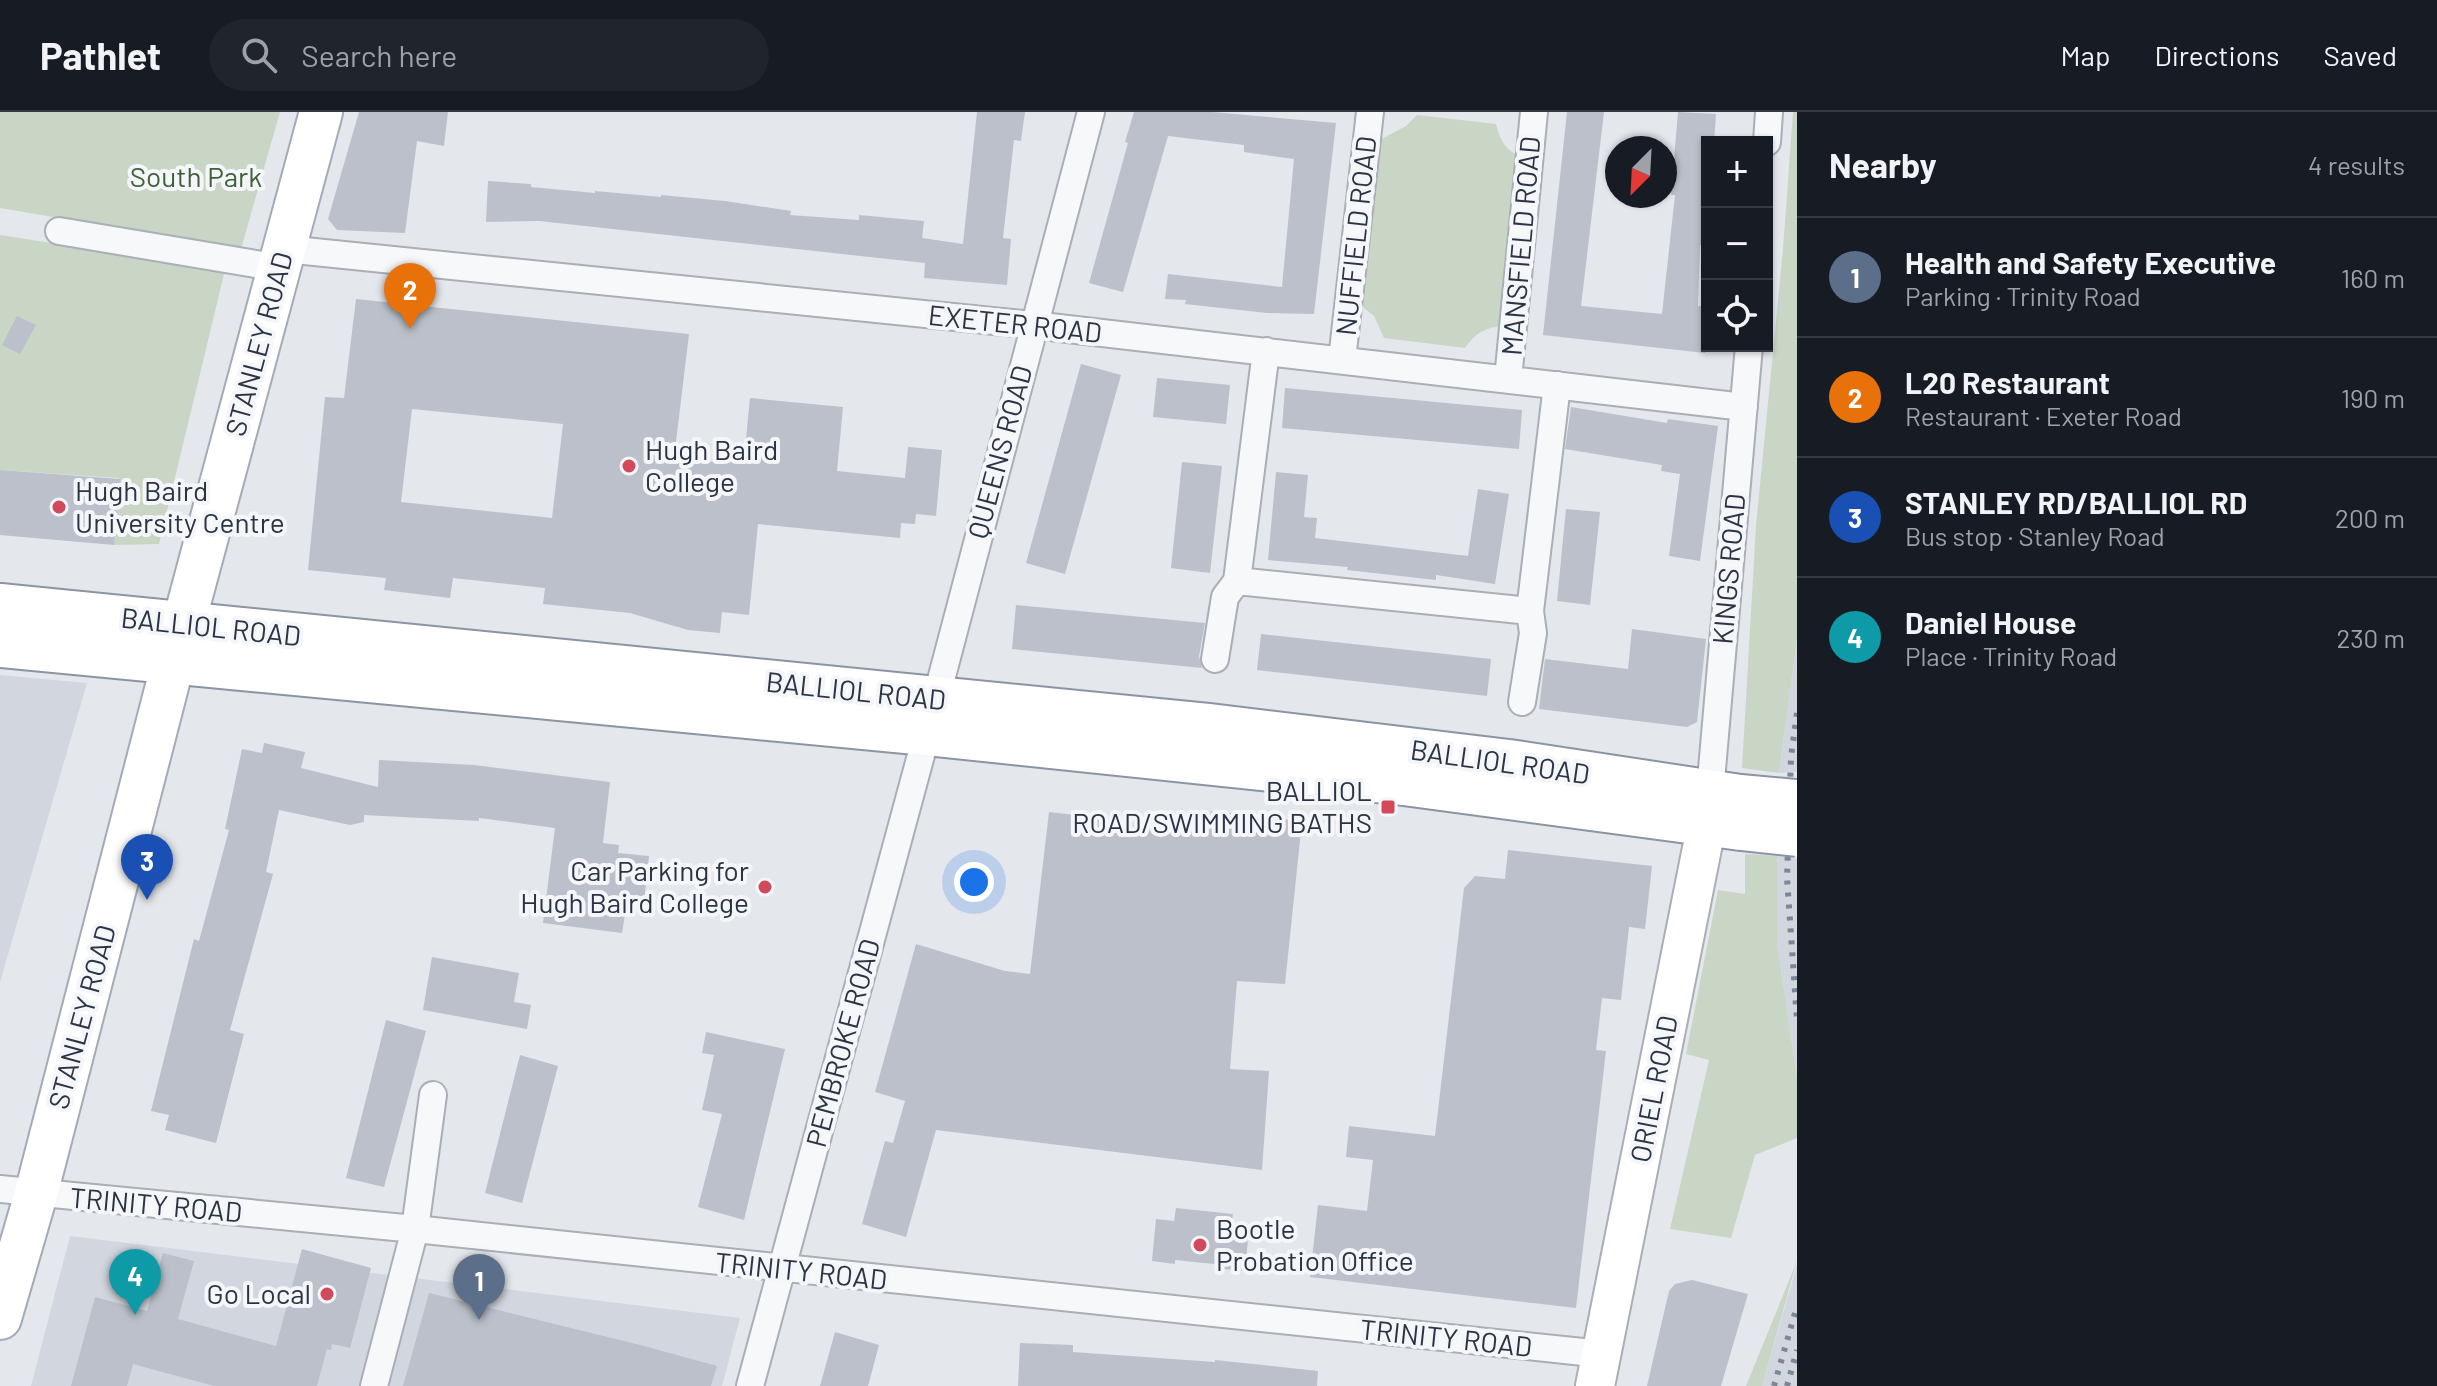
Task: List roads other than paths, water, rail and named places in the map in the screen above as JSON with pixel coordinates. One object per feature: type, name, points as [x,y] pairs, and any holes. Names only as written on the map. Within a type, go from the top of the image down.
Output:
[{"type":"highway","name":"BALLIOL ROAD","points":[[0,606],[178,644]]},
{"type":"highway","name":"BALLIOL ROAD","points":[[0,645],[178,644],[932,716],[1404,783],[1725,810]]},
{"type":"highway","points":[[1725,810],[1797,802]]},
{"type":"highway","points":[[1725,810],[1797,834]]},
{"type":"main road","name":"STANLEY ROAD","points":[[0,1318],[18,1192],[178,644],[321,112]]},
{"type":"main road","name":"ORIEL ROAD","points":[[1599,1370],[1725,810]]},
{"type":"street","name":"QUEENS ROAD","points":[[932,716],[1091,112]]},
{"type":"street","name":"NUFFIELD ROAD","points":[[1342,360],[1370,112]]},
{"type":"street","name":"MANSFIELD ROAD","points":[[1508,379],[1534,112]]},
{"type":"street","points":[[1767,136],[1769,112]]},
{"type":"street","name":"EXETER ROAD","points":[[59,231],[282,259],[1033,325],[1744,407]]},
{"type":"street","points":[[1215,659],[1225,597],[1237,581],[1266,351]]},
{"type":"street","name":"KINGS ROAD","points":[[1725,810],[1749,352]]},
{"type":"street","points":[[1522,702],[1533,633],[1530,611],[1557,385]]},
{"type":"street","points":[[1237,581],[1530,611]]},
{"type":"street","name":"PEMBROKE ROAD","points":[[750,1386],[932,716]]},
{"type":"street","points":[[374,1386],[415,1229],[433,1095]]},
{"type":"street","name":"TRINITY ROAD","points":[[18,1192],[415,1229],[782,1268],[1599,1370]]},
{"type":"railway","points":[[1797,713],[1791,757],[1787,878],[1797,1020]]},
{"type":"railway","points":[[1774,1386],[1797,1306]]},
{"type":"railway","points":[[1787,1386],[1797,1350]]},
{"type":"place","name":"L20 Restaurant","points":[[410,329]]},
{"type":"place","name":"Hugh Baird College","points":[[629,466]]},
{"type":"place","name":"Hugh Baird University Centre","points":[[59,507]]},
{"type":"place","name":"BALLIOL ROAD/SWIMMING BATHS","points":[[1388,807]]},
{"type":"place","name":"Car Parking for Hugh Baird College","points":[[765,887]]},
{"type":"place","name":"STANLEY RD/BALLIOL RD","points":[[147,900]]},
{"type":"place","name":"Bootle Probation Office","points":[[1200,1245]]},
{"type":"place","name":"Go Local","points":[[327,1294]]},
{"type":"place","name":"Daniel House","points":[[135,1315]]},
{"type":"place","name":"Health and Safety Executive","points":[[479,1320]]},
{"type":"park label","name":"South Park","points":[[196,177]]}]
